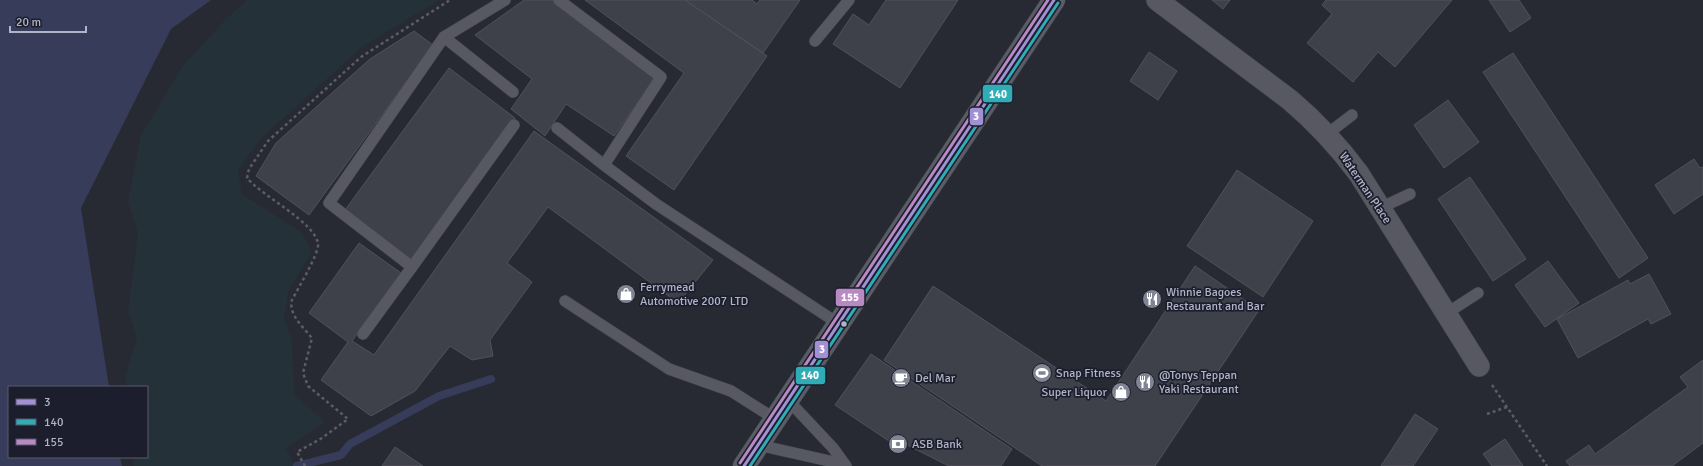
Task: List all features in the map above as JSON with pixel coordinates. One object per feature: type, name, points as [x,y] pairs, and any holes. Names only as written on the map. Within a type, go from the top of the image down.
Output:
[{"type":"main road","points":[[744,466],[1054,0]]},
{"type":"street","name":"Waterman Place","points":[[1157,0],[1290,100],[1326,135],[1354,168],[1447,313],[1479,366]]},
{"type":"lane","points":[[412,267],[330,203],[444,37],[505,0]]},
{"type":"lane","points":[[559,0],[662,77],[604,165]]},
{"type":"lane","points":[[816,41],[849,0]]},
{"type":"lane","points":[[444,37],[513,92]]},
{"type":"lane","points":[[1326,135],[1352,115]]},
{"type":"lane","points":[[363,334],[514,125]]},
{"type":"lane","points":[[557,128],[656,204],[839,324]]},
{"type":"lane","points":[[1380,208],[1410,194]]},
{"type":"lane","points":[[1447,313],[1478,293]]},
{"type":"lane","points":[[565,301],[669,370],[731,391],[775,419]]},
{"type":"lane","points":[[788,400],[833,448],[845,465]]},
{"type":"lane","points":[[758,445],[845,465]]},
{"type":"path","points":[[1479,366],[1547,466]]},
{"type":"path","points":[[1487,414],[1507,407]]},
{"type":"path","points":[[297,452],[305,466]]},
{"type":"shaded area","points":[[247,0],[439,0],[363,46],[260,139],[238,170],[242,194],[301,232],[312,251],[288,292],[284,318],[292,341],[294,394],[325,422],[286,448],[295,466],[134,466],[133,458],[148,458],[148,386],[126,386],[125,378],[137,337],[128,310],[138,234],[128,202],[141,135],[182,67],[225,20]]},
{"type":"water","points":[[0,0],[211,0],[171,29],[81,208],[109,386],[8,386],[8,458],[120,458],[122,466],[0,466]]},
{"type":"building","points":[[524,0],[555,0],[657,75],[614,136],[566,104],[545,136],[511,109],[532,79],[475,35]]},
{"type":"building","points":[[585,0],[685,0],[767,56],[674,190],[626,156],[684,73]]},
{"type":"building","points":[[685,0],[752,0],[757,4],[760,0],[800,0],[763,53]]},
{"type":"building","points":[[886,0],[958,0],[900,88],[833,44],[853,14],[869,25]]},
{"type":"building","points":[[1212,0],[1230,0],[1223,9]]},
{"type":"building","points":[[1326,0],[1452,0],[1395,67],[1378,52],[1353,82],[1307,43],[1332,14],[1322,5]]},
{"type":"building","points":[[1489,0],[1519,0],[1531,18],[1510,32]]},
{"type":"building","points":[[414,31],[433,45],[309,215],[256,176],[276,143],[370,59]]},
{"type":"building","points":[[1149,52],[1177,71],[1158,100],[1130,81]]},
{"type":"building","points":[[1513,53],[1648,258],[1619,278],[1483,72]]},
{"type":"building","points":[[449,68],[515,118],[411,259],[345,210]]},
{"type":"building","points":[[1448,100],[1479,142],[1444,168],[1414,125]]},
{"type":"building","points":[[534,131],[713,260],[678,303],[548,207],[507,263],[532,282],[490,340],[493,356],[472,360],[450,346],[415,391],[371,416],[321,380],[348,342],[309,313],[359,243],[401,273],[352,341],[374,355]]},
{"type":"building","points":[[1694,159],[1700,168],[1703,167],[1703,194],[1674,214],[1655,185]]},
{"type":"building","points":[[1237,170],[1313,221],[1263,297],[1187,246]]},
{"type":"building","points":[[1470,177],[1526,259],[1493,281],[1438,199]]},
{"type":"building","points":[[1548,261],[1579,303],[1545,327],[1515,285]]},
{"type":"building","points":[[1195,266],[1259,310],[1155,466],[1042,466],[884,360],[933,286],[1106,401]]},
{"type":"building","points":[[1649,274],[1671,314],[1651,324],[1648,319],[1578,358],[1557,319],[1628,280],[1630,284]]},
{"type":"building","points":[[871,354],[1012,449],[1001,466],[949,466],[907,445],[904,451],[835,405]]},
{"type":"building","points":[[1703,360],[1703,443],[1672,466],[1570,466],[1566,461],[1589,445],[1595,454],[1688,387],[1680,377]]},
{"type":"building","points":[[1415,414],[1438,429],[1413,466],[1381,466]]},
{"type":"building","points":[[1505,439],[1523,466],[1492,466],[1483,454]]},
{"type":"building","points":[[395,447],[423,466],[382,466]]},
{"type":"waterway","points":[[297,466],[341,455],[350,444],[439,396],[491,379]]},
{"type":"transit line","name":"155","points":[[740,463],[1048,0]]},
{"type":"transit line","name":"3","points":[[744,466],[1054,0]]},
{"type":"transit line","name":"140","points":[[750,466],[1058,3]]},
{"type":"place","name":"Ferrymead Automotive 2007 LTD","points":[[626,294]]},
{"type":"place","name":"Winnie Bagoes Restaurant and Bar","points":[[1152,299]]},
{"type":"place","name":"Snap Fitness","points":[[1042,373]]},
{"type":"place","name":"Del Mar","points":[[901,378]]},
{"type":"place","name":"@Tonys Teppan Yaki Restaurant","points":[[1145,382]]},
{"type":"place","name":"Super Liquor","points":[[1121,392]]},
{"type":"place","name":"ASB Bank","points":[[898,444]]}]
